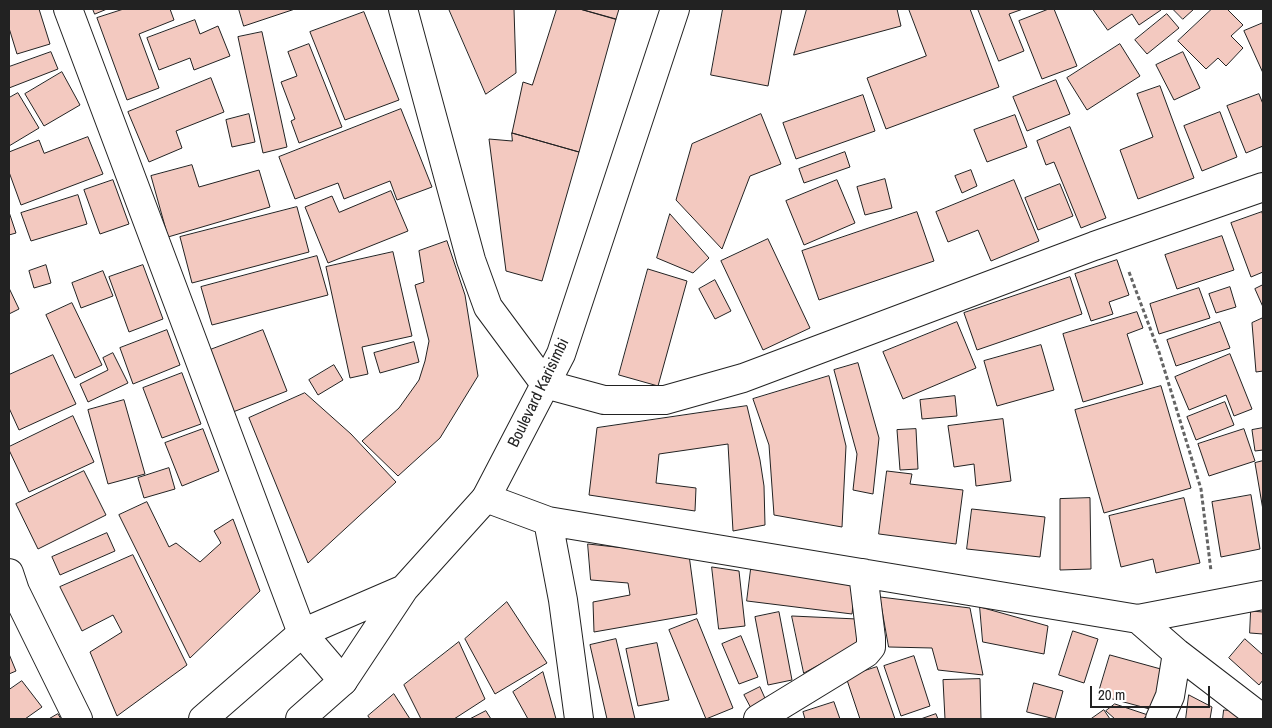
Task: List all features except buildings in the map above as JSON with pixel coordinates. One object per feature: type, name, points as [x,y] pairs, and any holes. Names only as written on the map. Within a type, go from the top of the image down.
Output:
[{"type":"street","points":[[68,9],[302,633],[343,681]]},
{"type":"street","points":[[403,9],[471,260],[488,307],[544,384],[604,400],[665,400],[743,378],[1118,238],[1263,187]]},
{"type":"street","name":"Boulevard Karisimbi","points":[[300,719],[343,681],[404,589],[486,498],[561,354],[675,9]]},
{"type":"street","points":[[486,498],[548,521],[1138,619],[1263,595]]},
{"type":"street","points":[[548,521],[563,600],[579,719]]},
{"type":"street","points":[[9,573],[78,719]]},
{"type":"street","points":[[758,719],[866,653],[871,647],[863,573]]},
{"type":"street","points":[[203,719],[302,633],[404,589]]},
{"type":"street","points":[[1138,619],[1177,653],[1263,718]]},
{"type":"street","points":[[1160,719],[1170,696],[1177,653]]},
{"type":"path","points":[[1118,238],[1134,287],[1159,352],[1202,489],[1215,605]]}]
